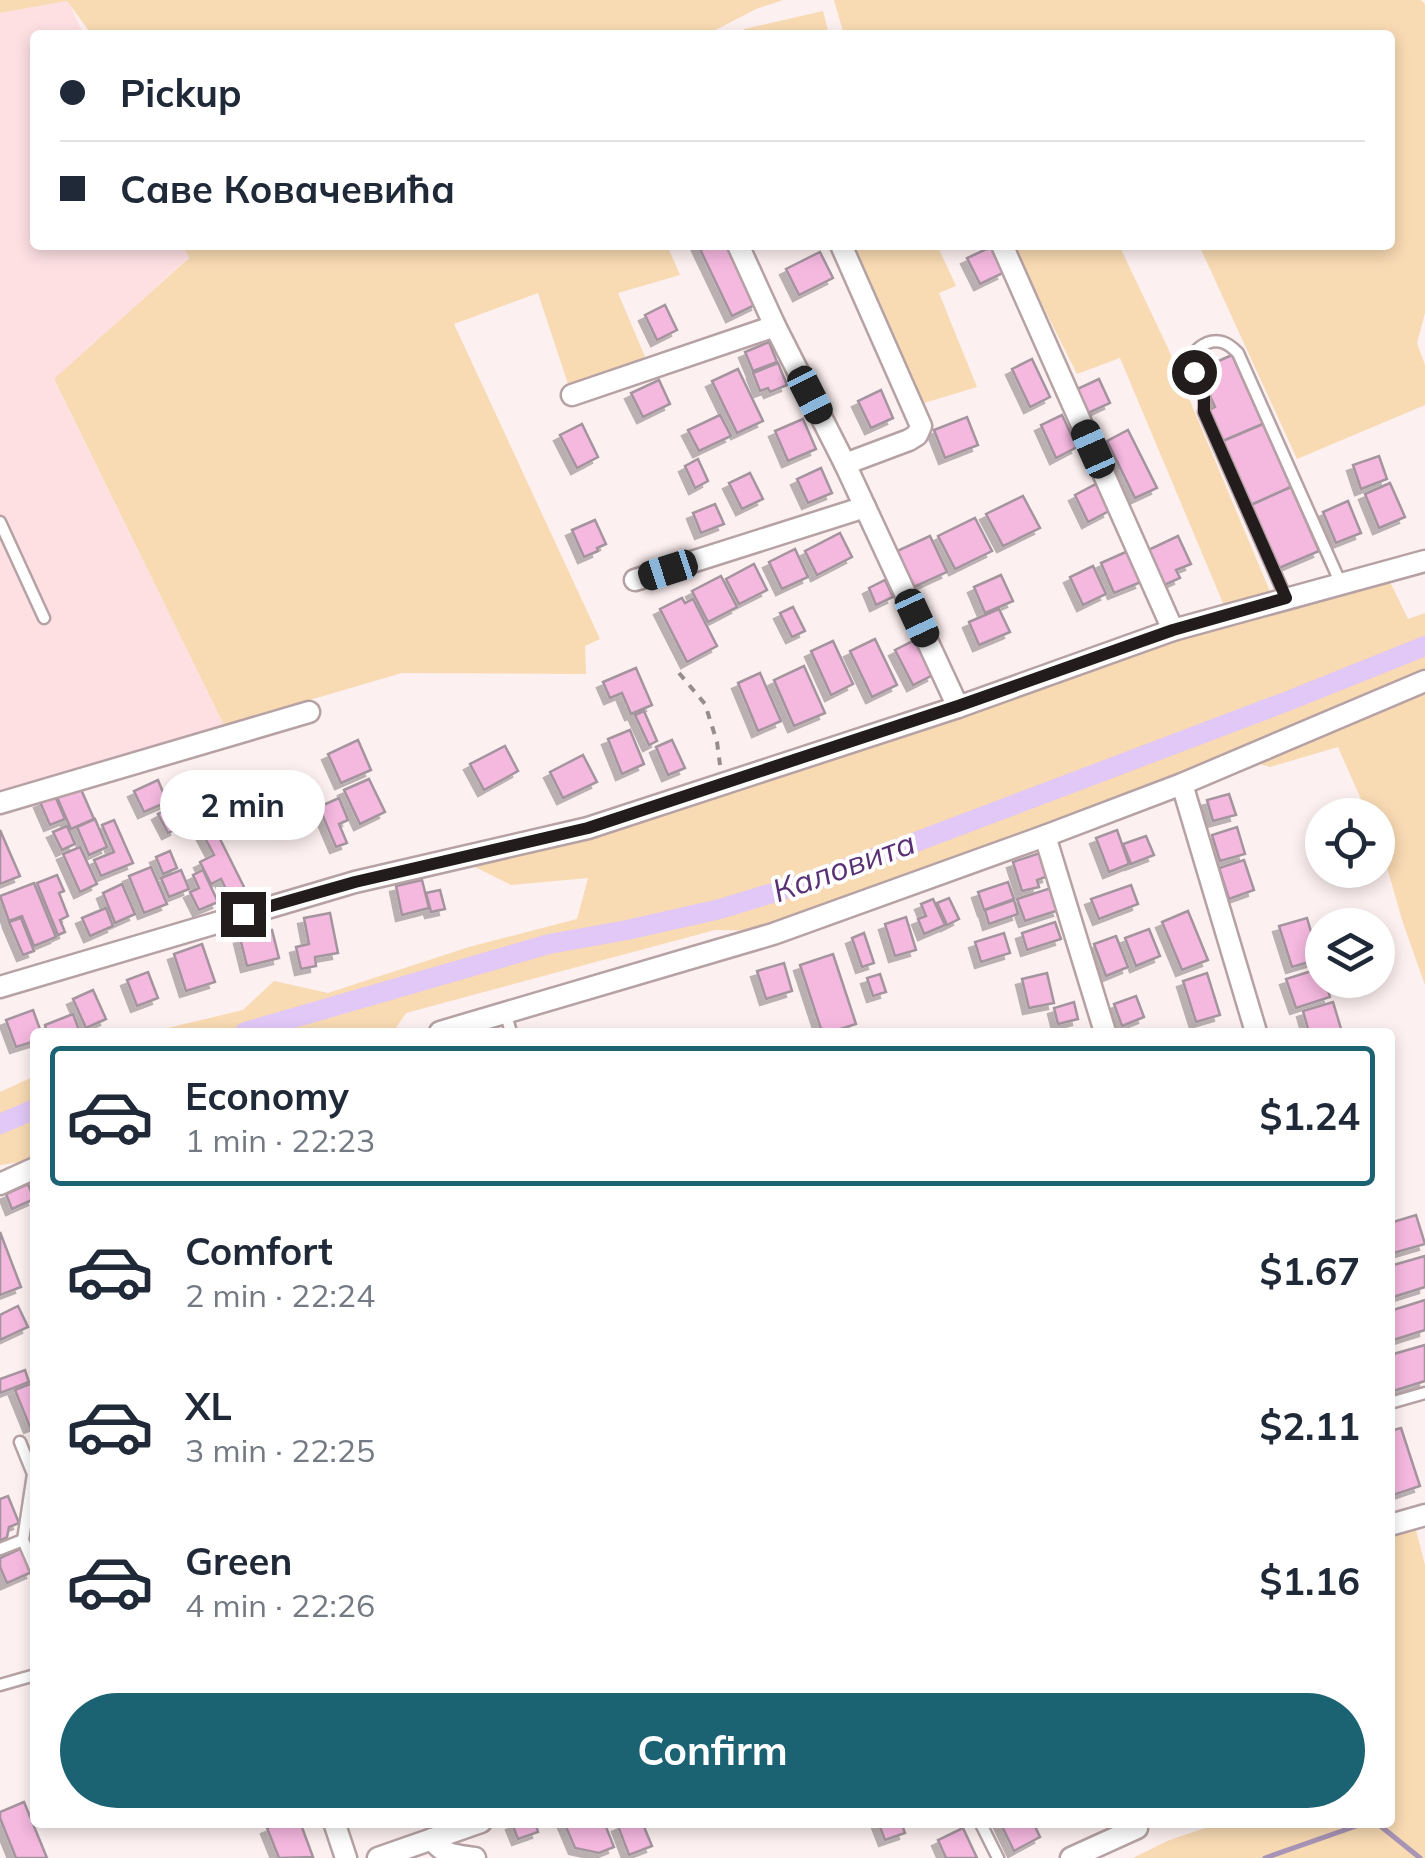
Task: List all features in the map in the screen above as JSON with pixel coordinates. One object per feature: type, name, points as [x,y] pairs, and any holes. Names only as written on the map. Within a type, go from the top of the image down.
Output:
[{"type":"street","points":[[740,250],[958,706]]},
{"type":"street","points":[[843,250],[920,426],[917,435],[909,440],[845,464]]},
{"type":"street","points":[[1004,250],[1173,630]]},
{"type":"street","points":[[572,394],[775,326]]},
{"type":"street","points":[[635,580],[865,507]]},
{"type":"street","points":[[0,987],[355,882],[588,828],[958,706],[1173,630],[1425,562]]},
{"type":"street","points":[[467,1028],[508,1022],[773,934],[1045,836],[1182,784],[1425,681]]},
{"type":"street","points":[[0,802],[309,712]]},
{"type":"street","points":[[1182,784],[1255,1028]]},
{"type":"street","points":[[1045,836],[1104,1028]]},
{"type":"street","points":[[0,1184],[30,1170]]},
{"type":"street","points":[[1395,1524],[1425,1516]]},
{"type":"street","points":[[336,1828],[346,1858]]},
{"type":"street","points":[[378,1858],[413,1852],[465,1828]]},
{"type":"street","points":[[1072,1858],[1132,1828]]},
{"type":"street","points":[[432,1840],[448,1854],[475,1858]]},
{"type":"lane","points":[[1286,598],[1204,412],[1204,395],[1193,360],[1202,346],[1212,342],[1224,342],[1238,352],[1342,584]]},
{"type":"lane","points":[[0,522],[44,618]]},
{"type":"lane","points":[[1395,1402],[1425,1393]]},
{"type":"lane","points":[[20,1442],[30,1467]]},
{"type":"lane","points":[[30,1494],[23,1540],[30,1556]]},
{"type":"lane","points":[[0,1549],[23,1540]]},
{"type":"lane","points":[[0,1685],[30,1676]]},
{"type":"lane","points":[[983,1828],[998,1858]]},
{"type":"path","points":[[679,672],[705,704],[717,742],[723,784]]},
{"type":"shaded area","points":[[0,0],[783,0],[716,30],[88,30],[67,1],[0,13]]},
{"type":"shaded area","points":[[834,0],[1421,0],[1425,4],[1425,313],[1417,343],[1425,365],[1425,405],[1297,459],[1201,250],[1395,250],[1395,30],[843,30]]},
{"type":"shaded area","points":[[68,1],[82,30],[30,30],[30,250],[186,250],[189,257],[54,380],[224,725],[0,790],[0,13]]},
{"type":"shaded area","points":[[823,11],[828,30],[744,30]]},
{"type":"shaded area","points":[[185,250],[669,250],[680,275],[618,293],[649,366],[571,393],[538,293],[454,324],[600,639],[585,646],[586,674],[402,673],[224,725],[54,379],[189,258]]},
{"type":"shaded area","points":[[852,250],[939,250],[956,286],[939,293],[977,387],[924,403]]},
{"type":"shaded area","points":[[1015,250],[1121,250],[1167,346],[1274,601],[1228,615],[1120,358],[1077,374]]},
{"type":"shaded area","points":[[1389,580],[1408,619],[1425,613],[1425,985],[1393,888],[1395,798],[1360,798],[1338,747],[1270,767],[1239,758],[782,931],[715,930],[406,1013],[396,1028],[168,1028],[243,1010],[274,981],[328,993],[469,947],[577,919],[588,878],[511,885],[459,859],[1108,653]]},
{"type":"shaded area","points":[[30,1078],[30,1161],[0,1165],[0,1092]]},
{"type":"shaded area","points":[[1416,1530],[1425,1565],[1425,1858],[1133,1858],[1205,1828],[1395,1828],[1395,1536]]},
{"type":"building","points":[[700,250],[731,250],[757,304],[732,316]]},
{"type":"building","points":[[992,250],[1003,273],[980,284],[967,258]]},
{"type":"building","points":[[820,252],[833,278],[799,295],[786,269]]},
{"type":"building","points":[[665,305],[677,330],[657,340],[645,315]]},
{"type":"building","points":[[769,342],[777,362],[753,371],[745,352]]},
{"type":"building","points":[[1232,355],[1263,424],[1223,441],[1209,410],[1215,407],[1198,370]]},
{"type":"building","points":[[1032,359],[1050,397],[1030,407],[1012,369]]},
{"type":"building","points":[[778,363],[787,385],[770,392],[768,388],[760,391],[753,373]]},
{"type":"building","points":[[738,369],[763,421],[737,433],[712,381]]},
{"type":"building","points":[[1099,379],[1110,403],[1086,414],[1075,390]]},
{"type":"building","points":[[659,380],[670,404],[643,417],[631,393]]},
{"type":"building","points":[[881,390],[893,418],[871,428],[858,401]]},
{"type":"building","points":[[720,415],[731,436],[699,451],[688,430]]},
{"type":"building","points":[[1062,415],[1077,447],[1056,458],[1041,425]]},
{"type":"building","points":[[967,417],[978,445],[945,458],[934,430]]},
{"type":"building","points":[[803,419],[816,449],[788,461],[775,431]]},
{"type":"building","points":[[582,424],[598,457],[577,468],[560,435]]},
{"type":"building","points":[[1263,424],[1291,487],[1251,505],[1223,441]]},
{"type":"building","points":[[1128,430],[1157,488],[1135,498],[1107,441]]},
{"type":"building","points":[[1379,456],[1387,479],[1361,489],[1353,465]]},
{"type":"building","points":[[698,459],[708,481],[695,488],[685,466]]},
{"type":"building","points":[[821,468],[832,493],[808,503],[797,479]]},
{"type":"building","points":[[750,473],[763,499],[742,509],[729,483]]},
{"type":"building","points":[[1390,483],[1405,517],[1379,528],[1365,494]]},
{"type":"building","points":[[1096,484],[1109,511],[1088,522],[1075,495]]},
{"type":"building","points":[[1291,487],[1319,551],[1279,568],[1251,505]]},
{"type":"building","points":[[1023,496],[1040,528],[1003,546],[986,514]]},
{"type":"building","points":[[1348,501],[1361,533],[1336,543],[1323,512]]},
{"type":"building","points":[[715,504],[724,524],[701,533],[693,513]]},
{"type":"building","points":[[975,518],[992,551],[955,569],[938,536]]},
{"type":"building","points":[[595,520],[606,544],[584,557],[572,530]]},
{"type":"building","points":[[840,533],[852,557],[817,575],[805,551]]},
{"type":"building","points":[[930,536],[947,572],[914,587],[897,551]]},
{"type":"building","points":[[1178,536],[1191,564],[1176,570],[1180,578],[1162,586],[1146,551]]},
{"type":"building","points":[[795,549],[808,577],[782,589],[769,562]]},
{"type":"building","points":[[1128,551],[1141,582],[1114,593],[1101,563]]},
{"type":"building","points":[[754,564],[767,590],[739,604],[726,579]]},
{"type":"building","points":[[1093,566],[1106,594],[1083,605],[1070,577]]},
{"type":"building","points":[[1001,575],[1013,601],[985,613],[974,587]]},
{"type":"building","points":[[721,576],[737,607],[708,622],[692,591]]},
{"type":"building","points":[[885,580],[893,597],[876,605],[869,588]]},
{"type":"building","points":[[682,598],[685,603],[693,599],[717,646],[687,662],[660,609]]},
{"type":"building","points":[[793,607],[805,631],[792,637],[780,613]]},
{"type":"building","points":[[999,609],[1010,632],[979,645],[969,622]]},
{"type":"building","points":[[875,639],[897,685],[872,697],[850,651]]},
{"type":"building","points":[[915,640],[933,675],[913,685],[895,650]]},
{"type":"building","points":[[833,641],[853,684],[831,695],[811,651]]},
{"type":"building","points":[[804,666],[825,713],[794,726],[774,680]]},
{"type":"building","points":[[636,668],[652,705],[631,714],[622,693],[610,698],[603,682]]},
{"type":"building","points":[[760,673],[781,721],[758,731],[738,683]]},
{"type":"building","points":[[644,711],[657,741],[649,745],[635,715]]},
{"type":"building","points":[[630,730],[644,764],[622,774],[608,739]]},
{"type":"building","points":[[358,740],[371,770],[341,783],[328,754]]},
{"type":"building","points":[[672,740],[685,768],[668,775],[656,747]]},
{"type":"building","points":[[505,746],[518,771],[484,790],[470,764]]},
{"type":"building","points":[[583,755],[597,782],[563,798],[550,772]]},
{"type":"building","points":[[369,779],[385,812],[360,824],[344,790]]},
{"type":"building","points":[[158,780],[167,802],[144,812],[134,791]]},
{"type":"building","points":[[80,787],[94,819],[71,829],[57,797]]},
{"type":"building","points":[[1229,794],[1236,815],[1213,821],[1207,800]]},
{"type":"building","points":[[55,796],[65,819],[50,825],[40,802]]},
{"type":"building","points":[[339,798],[348,820],[339,824],[347,843],[336,847],[319,807]]},
{"type":"building","points":[[171,807],[176,829],[168,833],[158,814]]},
{"type":"building","points":[[95,819],[107,847],[89,855],[77,827]]},
{"type":"building","points":[[210,819],[245,889],[230,897],[221,879],[211,884],[200,862],[214,855],[198,825]]},
{"type":"building","points":[[114,820],[133,863],[101,876],[94,860],[114,852],[102,825]]},
{"type":"building","points":[[67,826],[75,844],[62,850],[53,832]]},
{"type":"building","points":[[1237,827],[1245,854],[1220,861],[1212,835]]},
{"type":"building","points":[[0,830],[20,876],[0,884]]},
{"type":"building","points":[[1117,830],[1129,864],[1109,872],[1096,838]]},
{"type":"building","points":[[1146,836],[1154,855],[1131,864],[1123,844]]},
{"type":"building","points":[[80,847],[97,884],[80,892],[63,854]]},
{"type":"building","points":[[170,851],[177,868],[163,874],[156,857]]},
{"type":"building","points":[[1040,853],[1048,876],[1037,880],[1039,887],[1022,891],[1013,862]]},
{"type":"building","points":[[1244,860],[1254,890],[1229,899],[1219,868]]},
{"type":"building","points":[[151,867],[167,904],[144,913],[129,876]]},
{"type":"building","points":[[181,870],[189,889],[169,897],[161,878]]},
{"type":"building","points":[[203,870],[218,902],[199,910],[190,892],[199,888],[193,875]]},
{"type":"building","points":[[57,875],[68,916],[60,920],[65,932],[58,935],[37,883]]},
{"type":"building","points":[[422,880],[429,908],[402,915],[396,886]]},
{"type":"building","points":[[1008,882],[1014,899],[984,910],[978,892]]},
{"type":"building","points":[[34,883],[56,937],[34,946],[22,916],[9,921],[0,896]]},
{"type":"building","points":[[122,884],[135,914],[115,923],[103,893]]},
{"type":"building","points":[[1131,885],[1138,904],[1099,919],[1091,899]]},
{"type":"building","points":[[1051,888],[1059,910],[1025,921],[1017,899]]},
{"type":"building","points":[[440,890],[445,909],[431,912],[426,893]]},
{"type":"building","points":[[949,898],[959,919],[947,925],[937,903]]},
{"type":"building","points":[[933,899],[945,925],[924,934],[918,919],[926,916],[921,904]]},
{"type":"building","points":[[1014,900],[1018,914],[989,924],[985,910]]},
{"type":"building","points":[[106,908],[113,926],[90,936],[82,918]]},
{"type":"building","points":[[1188,911],[1208,960],[1182,970],[1162,922]]},
{"type":"building","points":[[330,913],[338,953],[315,957],[316,966],[301,969],[296,947],[309,944],[304,918]]},
{"type":"building","points":[[906,917],[916,950],[895,956],[885,924]]},
{"type":"building","points":[[21,918],[34,951],[23,955],[9,922]]},
{"type":"building","points":[[1305,919],[1305,963],[1292,967],[1279,926]]},
{"type":"building","points":[[1055,922],[1061,939],[1027,950],[1022,933]]},
{"type":"building","points":[[1149,929],[1160,956],[1136,966],[1125,938]]},
{"type":"building","points":[[272,930],[279,958],[247,966],[240,938]]},
{"type":"building","points":[[864,933],[874,963],[862,967],[852,938]]},
{"type":"building","points":[[1004,933],[1010,953],[981,962],[975,942]]},
{"type":"building","points":[[1116,936],[1128,967],[1106,976],[1094,944]]},
{"type":"building","points":[[202,944],[215,982],[186,991],[174,954]]},
{"type":"building","points":[[833,954],[856,1024],[821,1028],[800,965]]},
{"type":"building","points":[[784,963],[792,991],[766,999],[757,971]]},
{"type":"building","points":[[148,972],[158,998],[137,1006],[127,980]]},
{"type":"building","points":[[1047,973],[1054,1003],[1029,1008],[1022,979]]},
{"type":"building","points":[[1207,973],[1220,1015],[1196,1022],[1183,981]]},
{"type":"building","points":[[1305,973],[1305,998],[1327,998],[1296,1008],[1286,979]]},
{"type":"building","points":[[880,974],[886,992],[873,996],[867,978]]},
{"type":"building","points":[[93,990],[106,1019],[86,1028],[73,999]]},
{"type":"building","points":[[1136,996],[1144,1017],[1122,1026],[1114,1004]]},
{"type":"building","points":[[1074,1002],[1078,1019],[1058,1024],[1054,1008]]},
{"type":"building","points":[[1333,1002],[1341,1028],[1308,1028],[1303,1011]]},
{"type":"building","points":[[33,1010],[40,1028],[30,1028],[30,1043],[16,1047],[6,1020]]},
{"type":"building","points":[[73,1014],[78,1028],[46,1028],[45,1025]]},
{"type":"building","points":[[28,1184],[30,1201],[12,1209],[6,1194]]},
{"type":"building","points":[[1416,1215],[1425,1244],[1395,1253],[1395,1221]]},
{"type":"building","points":[[0,1232],[21,1287],[0,1295]]},
{"type":"building","points":[[1425,1256],[1425,1287],[1395,1296],[1395,1265]]},
{"type":"building","points":[[1425,1300],[1425,1330],[1395,1339],[1395,1309]]},
{"type":"building","points":[[18,1306],[28,1327],[0,1340],[0,1315]]},
{"type":"building","points":[[1425,1345],[1425,1381],[1395,1390],[1395,1354]]},
{"type":"building","points":[[25,1370],[29,1382],[0,1393],[0,1379]]},
{"type":"building","points":[[30,1384],[30,1427],[15,1390]]},
{"type":"building","points":[[1401,1428],[1420,1486],[1395,1494],[1395,1430]]},
{"type":"building","points":[[8,1496],[19,1523],[9,1527],[7,1537],[0,1541],[0,1499]]},
{"type":"building","points":[[22,1548],[30,1573],[7,1583],[0,1558]]},
{"type":"building","points":[[24,1802],[30,1828],[35,1828],[47,1858],[16,1858],[0,1812]]},
{"type":"building","points":[[267,1828],[302,1828],[313,1857],[279,1858]]},
{"type":"building","points":[[514,1828],[537,1828],[538,1832],[518,1839]]},
{"type":"building","points":[[567,1828],[606,1828],[614,1847],[599,1853],[575,1848]]},
{"type":"building","points":[[619,1828],[644,1828],[652,1846],[629,1855]]},
{"type":"building","points":[[880,1828],[903,1828],[905,1833],[885,1840]]},
{"type":"building","points":[[963,1828],[977,1858],[946,1858],[938,1840]]},
{"type":"building","points":[[1003,1828],[1036,1828],[1040,1837],[1014,1851]]},
{"type":"waterway","name":"Каловита","points":[[259,1028],[549,944],[720,909],[818,879],[1425,646]]},
{"type":"waterway","name":"Каловита","points":[[0,1124],[30,1111]]},
{"type":"waterway","points":[[1265,1858],[1350,1828]]},
{"type":"waterway","points":[[1383,1828],[1420,1858]]},
{"type":"route","points":[[243,914],[355,882],[588,828],[958,706],[1173,630],[1286,598],[1204,412],[1204,395],[1194,372]]}]
